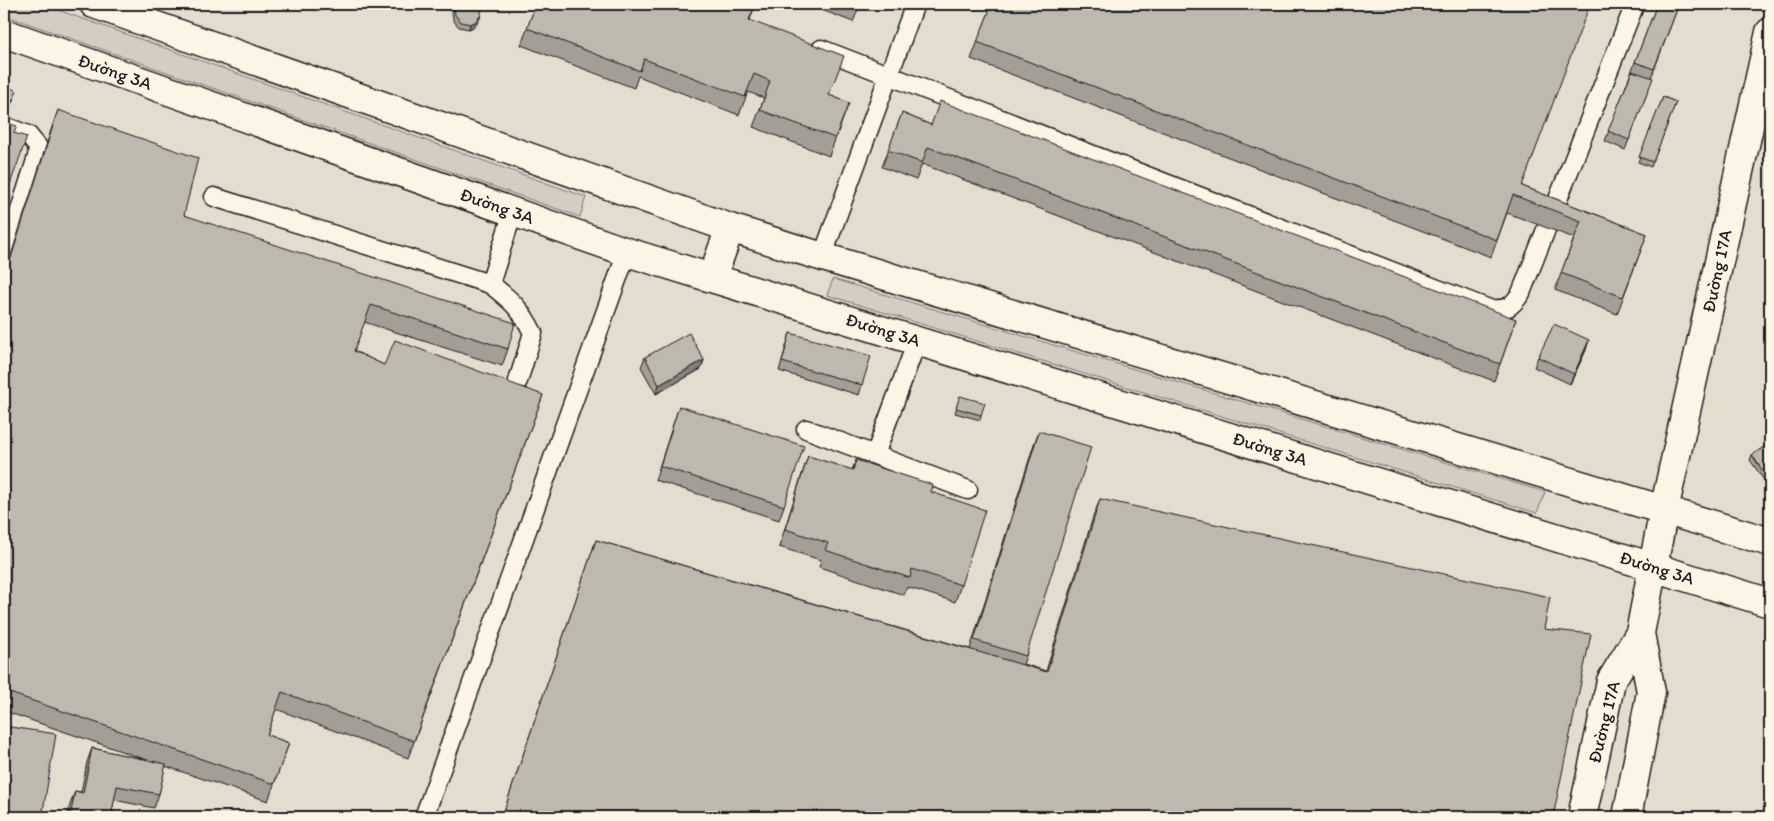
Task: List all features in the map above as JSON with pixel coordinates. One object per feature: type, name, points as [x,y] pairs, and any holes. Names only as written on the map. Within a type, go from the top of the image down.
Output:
[{"type":"street","points":[[94,4],[730,228],[823,258],[1770,542]]},
{"type":"street","name":"Đường 17A","points":[[1582,817],[1611,681],[1640,634],[1664,510],[1770,32]]},
{"type":"street","name":"Đường 3A","points":[[4,33],[627,252],[1770,603]]},
{"type":"street","points":[[712,278],[730,228]]},
{"type":"street","name":"Đường 17A","points":[[1627,817],[1651,692],[1640,634]]},
{"type":"lane","points":[[823,258],[915,4]]},
{"type":"lane","points":[[807,43],[1489,309],[1504,310],[1513,304],[1521,293],[1635,4]]},
{"type":"lane","points":[[4,126],[28,135],[38,146],[37,157],[4,260]]},
{"type":"lane","points":[[214,197],[490,284],[510,299],[525,317],[533,333],[518,381]]},
{"type":"lane","points":[[490,284],[513,212]]},
{"type":"lane","points":[[424,817],[627,252]]},
{"type":"lane","points":[[875,455],[917,341]]},
{"type":"lane","points":[[806,429],[968,490]]},
{"type":"shaded area","points":[[4,4],[1770,4],[1770,817],[4,817]]},
{"type":"shaded area","points":[[4,4],[41,4],[586,197],[580,217],[4,15]]},
{"type":"shaded area","points":[[833,279],[1545,492],[1537,513],[827,295]]},
{"type":"building","points":[[456,4],[480,4],[482,6],[481,15],[475,22],[470,24],[461,22],[455,15],[454,6]]},
{"type":"building","points":[[536,4],[743,4],[754,8],[749,20],[844,56],[829,95],[849,103],[835,138],[760,110],[770,81],[754,74],[745,97],[644,59],[640,71],[527,28]]},
{"type":"building","points":[[992,4],[1590,4],[1522,186],[1647,234],[1623,297],[1561,273],[1581,221],[1513,195],[1497,240],[977,42]]},
{"type":"building","points":[[1657,4],[1679,4],[1654,69],[1635,62]]},
{"type":"building","points":[[1632,71],[1653,78],[1629,140],[1608,131]]},
{"type":"building","points":[[4,85],[17,91],[9,108],[4,105]]},
{"type":"building","points":[[1663,97],[1676,102],[1653,162],[1639,157]]},
{"type":"building","points":[[940,101],[1516,319],[1500,364],[928,147],[922,163],[888,150],[902,113],[931,125]]},
{"type":"building","points":[[58,110],[198,158],[184,215],[515,323],[508,349],[371,305],[354,351],[384,365],[395,340],[543,395],[414,741],[282,692],[267,735],[289,743],[274,784],[4,691],[4,280]]},
{"type":"building","points":[[4,122],[17,126],[14,133],[27,137],[4,201]]},
{"type":"building","points":[[1554,324],[1589,340],[1574,374],[1538,357]]},
{"type":"building","points":[[689,333],[704,360],[659,385],[645,357]]},
{"type":"building","points":[[790,333],[871,356],[862,385],[782,362]]},
{"type":"building","points":[[960,396],[985,403],[981,415],[956,408]]},
{"type":"building","points":[[679,406],[804,446],[784,506],[660,466]]},
{"type":"building","points":[[1039,431],[1091,447],[1026,656],[974,640]]},
{"type":"building","points":[[1770,443],[1770,482],[1752,455]]},
{"type":"building","points":[[808,456],[853,470],[856,460],[933,485],[931,492],[985,510],[961,585],[912,569],[910,578],[825,550],[828,543],[785,529]]},
{"type":"building","points":[[1100,499],[1550,597],[1544,629],[1591,634],[1553,817],[502,817],[596,540],[1047,672]]},
{"type":"building","points":[[4,726],[56,734],[42,817],[4,817]]},
{"type":"building","points":[[92,748],[166,764],[159,794],[117,786],[111,817],[70,817],[75,791],[83,793]]}]
